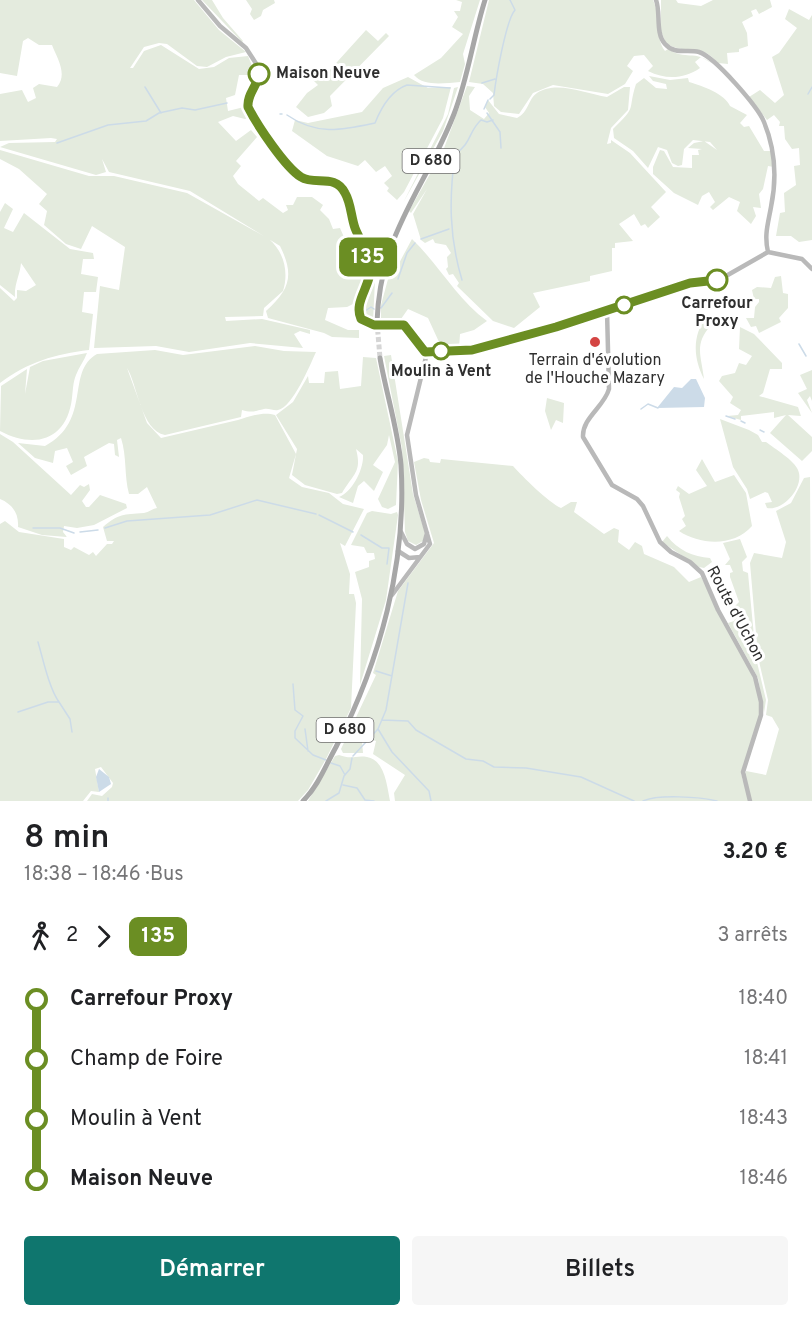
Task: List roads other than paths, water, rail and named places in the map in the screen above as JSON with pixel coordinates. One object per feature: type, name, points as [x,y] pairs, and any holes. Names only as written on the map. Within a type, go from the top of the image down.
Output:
[{"type":"main road","points":[[198,0],[251,55],[258,71],[256,86],[248,101],[249,110],[291,169],[303,179],[334,182],[346,194],[355,230],[366,250],[370,266],[368,284],[358,306],[361,319],[374,325],[404,325],[427,354]]},
{"type":"main road","name":"D 680","points":[[377,322],[381,284],[392,239],[454,114],[485,0]]},
{"type":"main road","points":[[656,0],[660,36],[665,44],[676,51],[702,53],[717,66],[760,116],[776,169],[765,243],[766,254]]},
{"type":"main road","points":[[427,354],[472,350],[690,283],[712,281],[725,277],[766,254],[802,259],[812,269]]},
{"type":"main road","name":"Route d'Uchon","points":[[607,310],[609,389],[604,401],[585,424],[583,437],[612,485],[637,499],[643,506],[660,542],[702,573],[718,610],[755,677],[761,702],[761,715],[743,772],[750,801]]},
{"type":"main road","points":[[390,600],[398,584],[430,544],[416,495],[407,435],[427,354]]},
{"type":"main road","name":"D 680","points":[[303,801],[315,786],[353,712],[370,668],[390,600],[400,532],[401,462],[380,358]]},
{"type":"main road","points":[[398,551],[415,549],[426,541],[426,527]]},
{"type":"main road","points":[[400,532],[407,544],[415,549]]},
{"type":"main road","points":[[398,551],[409,558],[422,556]]},
{"type":"water","points":[[691,379],[696,379],[705,398],[704,407],[657,408],[674,387],[682,388]]},
{"type":"water","points":[[99,769],[109,777],[111,784],[99,792],[96,777]]},
{"type":"waterway","points":[[490,99],[494,95],[505,37],[515,10],[510,0]]},
{"type":"waterway","points":[[482,83],[495,79]]},
{"type":"waterway","points":[[287,115],[298,122],[319,129],[352,128],[375,123],[391,96],[407,85],[450,88]]},
{"type":"waterway","points":[[145,87],[161,113]]},
{"type":"waterway","points":[[808,94],[812,87]]},
{"type":"waterway","points":[[484,109],[488,100]]},
{"type":"waterway","points":[[57,143],[108,125],[146,121],[159,113],[182,108],[195,110],[227,103]]},
{"type":"waterway","points":[[487,113],[500,132],[501,148]]},
{"type":"waterway","points":[[462,280],[451,217],[455,154],[464,146],[481,120],[487,122],[493,120]]},
{"type":"waterway","points":[[421,239],[449,229]]},
{"type":"waterway","points":[[398,279],[407,253],[415,243]]},
{"type":"waterway","points":[[381,308],[392,293]]},
{"type":"waterway","points":[[365,311],[371,307],[374,309]]},
{"type":"waterway","points":[[799,344],[806,356]]},
{"type":"waterway","points":[[641,409],[648,404],[658,408]]},
{"type":"waterway","points":[[726,416],[735,419]]},
{"type":"waterway","points":[[741,421],[745,423]]},
{"type":"waterway","points":[[760,430],[764,432]]},
{"type":"waterway","points":[[105,528],[127,521],[210,515],[257,500],[316,514]]},
{"type":"waterway","points":[[319,515],[353,532]]},
{"type":"waterway","points":[[33,528],[60,528],[74,533]]},
{"type":"waterway","points":[[80,532],[98,530]]},
{"type":"waterway","points":[[361,535],[382,548],[389,548],[387,564]]},
{"type":"waterway","points":[[353,756],[378,729],[386,710],[408,583]]},
{"type":"waterway","points":[[38,642],[49,681],[59,702]]},
{"type":"waterway","points":[[376,671],[392,676]]},
{"type":"waterway","points":[[293,684],[295,710],[303,716],[295,731],[295,738],[313,755],[326,760]]},
{"type":"waterway","points":[[18,712],[48,702],[59,702],[70,719],[72,732]]},
{"type":"waterway","points":[[382,720],[408,721],[416,730],[466,759],[483,761],[494,767],[526,768],[581,777],[634,801]]},
{"type":"waterway","points":[[305,729],[308,751]]},
{"type":"waterway","points":[[378,729],[392,752],[429,791],[431,801]]},
{"type":"waterway","points":[[326,801],[339,793],[344,776],[350,769],[352,758]]},
{"type":"waterway","points":[[331,763],[340,766],[345,775]]},
{"type":"waterway","points":[[343,785],[357,788],[365,800],[374,801]]},
{"type":"waterway","points":[[643,801],[669,797],[717,801]]},
{"type":"tunnel","points":[[377,322],[380,358]]},
{"type":"place","name":"Maison Neuve","points":[[259,74]]},
{"type":"place","name":"Carrefour Proxy","points":[[717,280]]},
{"type":"place","name":"Terrain d'évolution de l'Houche Mazary","points":[[595,342]]},
{"type":"place","name":"Moulin à Vent","points":[[441,351]]}]
